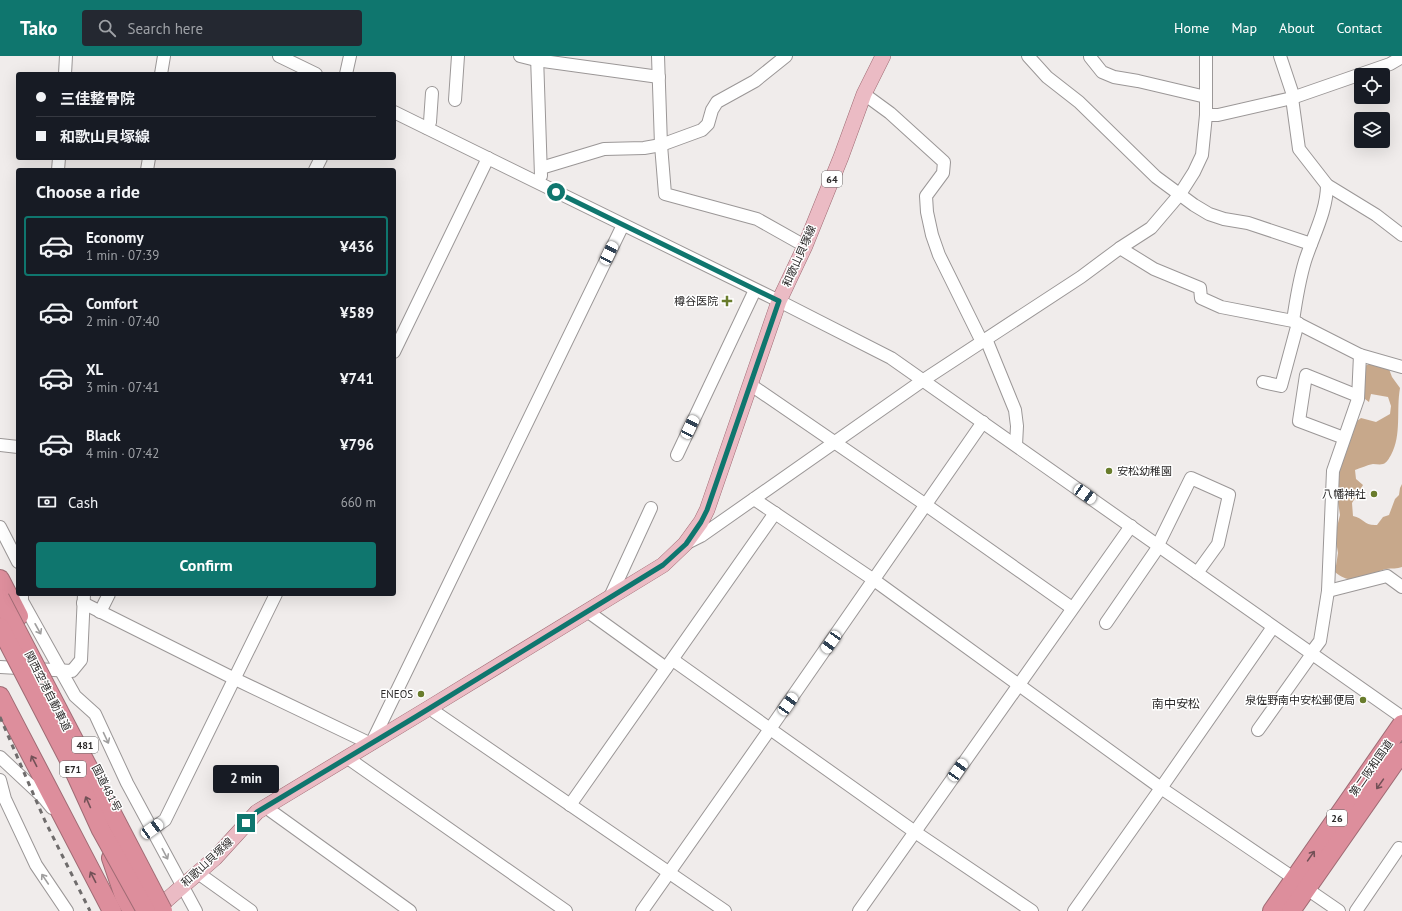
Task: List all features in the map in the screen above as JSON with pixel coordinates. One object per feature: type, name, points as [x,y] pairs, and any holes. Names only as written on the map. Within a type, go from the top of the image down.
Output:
[{"type":"highway","name":"国道481号","points":[[0,579],[54,670],[166,909]]},
{"type":"highway","name":"関西空港自動車道","points":[[0,598],[120,829],[169,896],[166,909]]},
{"type":"highway","name":"関西空港自動車道","points":[[0,627],[70,762],[101,830],[146,911]]},
{"type":"highway","points":[[0,696],[112,911]]},
{"type":"highway","name":"第二阪和国道","points":[[1291,911],[1301,884],[1402,724]]},
{"type":"highway","name":"第二阪和国道","points":[[1272,911],[1301,884],[1402,752]]},
{"type":"highway","points":[[101,830],[124,896],[132,911]]},
{"type":"main road","name":"和歌山貝塚線","points":[[166,909],[182,886],[215,858],[257,812],[663,565],[686,544],[701,522],[707,510],[779,301],[805,246],[841,157],[864,94],[882,56]]},
{"type":"street","points":[[65,72],[66,56]]},
{"type":"street","points":[[161,72],[164,56]]},
{"type":"street","points":[[279,56],[312,72]]},
{"type":"street","points":[[346,72],[350,56]]},
{"type":"street","points":[[455,100],[458,56]]},
{"type":"street","points":[[520,56],[659,77]]},
{"type":"street","points":[[658,56],[661,145],[665,194],[757,219],[805,246]]},
{"type":"street","points":[[541,168],[604,149],[644,148],[661,145],[702,130],[708,124],[712,110],[717,102],[755,81],[786,56]]},
{"type":"street","points":[[1028,56],[1047,77],[1079,102],[1156,177],[1194,206],[1209,214],[1224,219],[1248,223],[1311,244]]},
{"type":"street","points":[[686,544],[701,536],[922,380],[1081,277],[1120,248],[1151,228],[1180,194],[1194,172],[1202,155],[1206,115],[1206,56]]},
{"type":"street","points":[[1280,56],[1293,98],[1299,149],[1327,185],[1376,215],[1402,235]]},
{"type":"street","points":[[1090,57],[1102,72],[1114,77],[1206,97]]},
{"type":"street","points":[[1206,115],[1218,116],[1293,98],[1390,64],[1402,57]]},
{"type":"street","points":[[537,58],[542,185]]},
{"type":"street","points":[[427,128],[430,122],[432,93]]},
{"type":"street","points":[[864,94],[890,113],[944,162],[943,173],[926,196],[927,212],[932,235],[939,255],[984,340],[1015,410],[1017,426],[1016,445]]},
{"type":"street","points":[[396,113],[779,301],[891,358],[1402,717]]},
{"type":"street","points":[[396,348],[488,158]]},
{"type":"street","points":[[1263,382],[1281,386],[1295,322],[1298,286],[1322,215],[1327,194],[1327,185]]},
{"type":"street","points":[[84,599],[100,612],[371,744],[623,225]]},
{"type":"street","points":[[1120,248],[1154,269],[1200,288],[1201,298],[1221,307],[1295,322],[1360,355],[1402,367]]},
{"type":"street","points":[[677,455],[755,290]]},
{"type":"street","points":[[1258,730],[1320,641],[1328,591],[1333,471],[1358,396],[1360,355]]},
{"type":"street","points":[[1344,438],[1299,421],[1306,376],[1358,396]]},
{"type":"street","points":[[751,385],[926,505],[1072,608]]},
{"type":"street","points":[[642,911],[983,422]]},
{"type":"street","points":[[0,446],[16,447]]},
{"type":"street","points":[[1106,624],[1159,546],[1191,478],[1229,495],[1218,544],[1197,573]]},
{"type":"street","points":[[754,499],[874,580],[1161,788],[1339,911]]},
{"type":"street","points":[[610,597],[651,508]]},
{"type":"street","points":[[570,805],[775,514]]},
{"type":"street","points":[[859,911],[1131,526]]},
{"type":"street","points":[[0,528],[16,558]]},
{"type":"street","points":[[1328,591],[1386,576],[1402,587]]},
{"type":"street","points":[[22,596],[22,600],[54,670],[75,696],[95,714],[128,783],[196,911]]},
{"type":"street","points":[[100,612],[108,596]]},
{"type":"street","points":[[152,829],[165,820],[275,596]]},
{"type":"street","points":[[0,667],[72,671],[81,660],[84,599]]},
{"type":"street","points":[[587,611],[770,729],[915,832],[1032,911]]},
{"type":"street","points":[[1074,911],[1273,626]]},
{"type":"street","points":[[429,708],[725,911]]},
{"type":"street","points":[[0,757],[43,797],[73,837]]},
{"type":"street","points":[[349,757],[352,761],[566,911]]},
{"type":"street","points":[[0,780],[6,799],[36,865],[67,911]]},
{"type":"street","points":[[267,806],[271,811],[410,911]]},
{"type":"street","points":[[1356,911],[1400,848]]},
{"type":"street","points":[[198,873],[251,911]]},
{"type":"shaded area","points":[[1369,364],[1389,369],[1392,377],[1400,388],[1398,431],[1391,455],[1386,463],[1371,464],[1355,470],[1356,479],[1363,485],[1352,503],[1353,516],[1360,518],[1369,524],[1377,525],[1383,517],[1389,515],[1395,499],[1399,495],[1402,484],[1402,567],[1384,570],[1363,578],[1346,579],[1335,572],[1338,553],[1335,535],[1340,515],[1337,495],[1339,486],[1337,478],[1351,439],[1353,427],[1357,421],[1361,418],[1376,422],[1390,414],[1391,406],[1388,397],[1371,394],[1369,402],[1365,399],[1361,385],[1365,366]]},
{"type":"railway","points":[[0,717],[45,821],[90,911]]},
{"type":"place","name":"樽谷医院","points":[[727,301]]},
{"type":"place","name":"安松幼稚園","points":[[1109,471]]},
{"type":"place","name":"八幡神社","points":[[1374,494]]},
{"type":"place","name":"ENEOS","points":[[421,694]]},
{"type":"place","name":"泉佐野南中安松郵便局","points":[[1363,700]]},
{"type":"district","name":"南中安松","points":[[1176,704]]},
{"type":"route","points":[[246,823],[257,812],[663,565],[686,544],[701,522],[707,510],[779,301],[556,192]]}]
